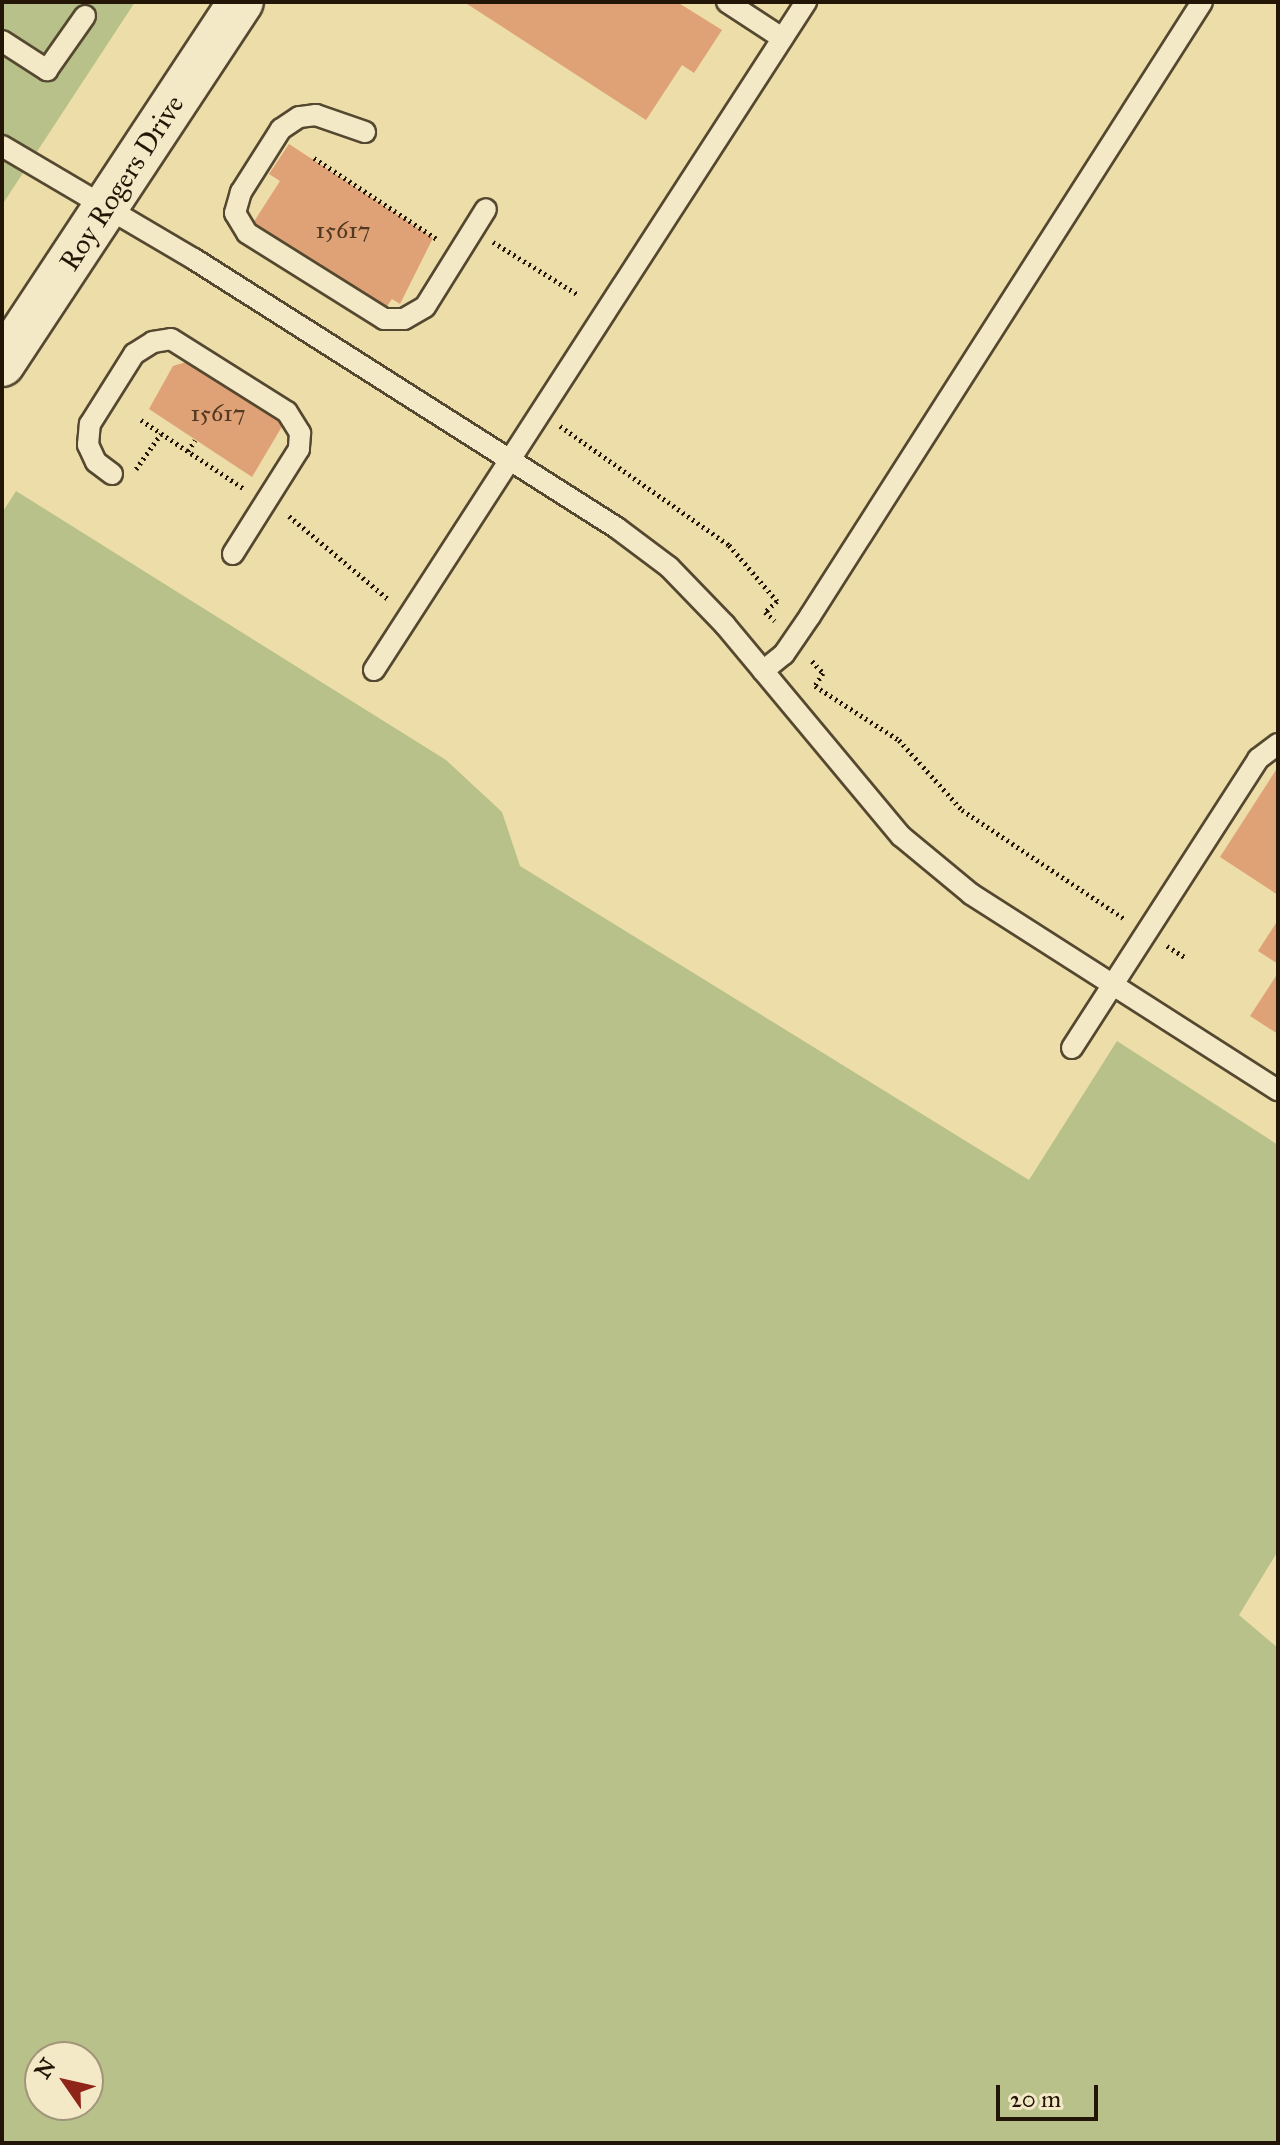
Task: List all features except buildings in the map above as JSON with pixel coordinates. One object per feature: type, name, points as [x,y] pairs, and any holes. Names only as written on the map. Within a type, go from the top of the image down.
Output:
[{"type":"main road","name":"Roy Rogers Drive","points":[[2,364],[241,2]]},
{"type":"lane","points":[[727,2],[782,38]]},
{"type":"lane","points":[[374,670],[512,462],[806,2]]},
{"type":"lane","points":[[763,671],[793,641],[1202,2]]},
{"type":"lane","points":[[2,41],[47,70],[85,16]]},
{"type":"lane","points":[[365,132],[316,115],[299,117],[281,129],[241,192],[235,213],[247,233],[384,319],[404,319],[425,307],[486,209]]},
{"type":"lane","points":[[2,146],[107,206],[512,462],[669,567],[763,671],[901,836],[971,894],[1278,1090]]},
{"type":"lane","points":[[119,479],[92,454],[90,424],[134,354],[153,342],[171,339],[287,412],[300,433],[299,449],[233,554]]},
{"type":"lane","points":[[1072,1048],[1258,759],[1278,744]]},
{"type":"path","points":[[543,412],[729,545],[777,601],[765,612],[823,673],[815,686],[899,740],[962,810],[1008,846],[1186,958]]},
{"type":"path","points":[[119,479],[161,434]]},
{"type":"path","points":[[188,451],[195,440]]},
{"type":"green space","points":[[2,2],[135,2],[2,205]]},
{"type":"green space","points":[[16,491],[446,760],[502,812],[520,866],[1029,1180],[1117,1041],[1278,1145],[1278,1551],[1239,1615],[1278,1648],[1278,2143],[2,2143],[2,513]]}]
